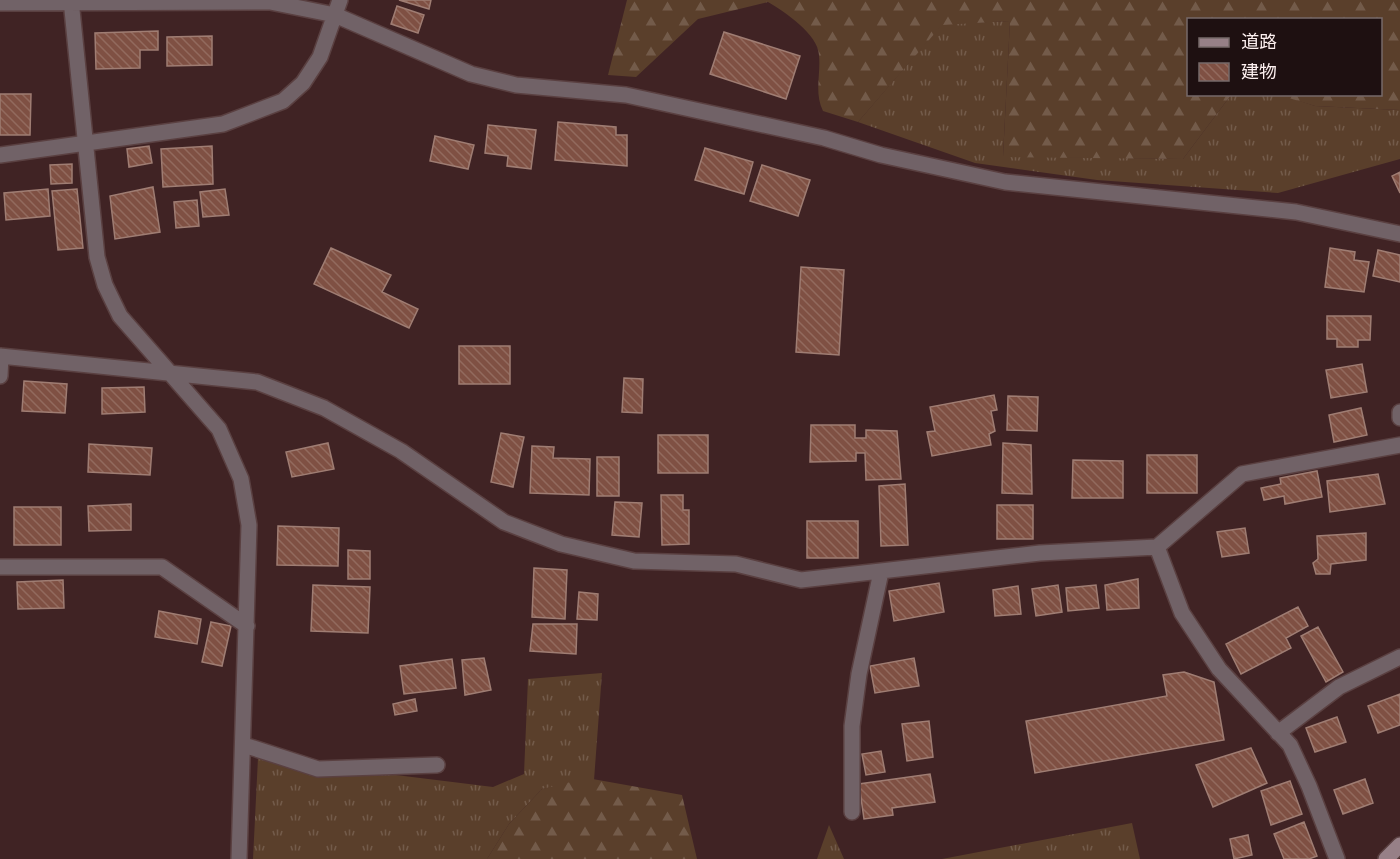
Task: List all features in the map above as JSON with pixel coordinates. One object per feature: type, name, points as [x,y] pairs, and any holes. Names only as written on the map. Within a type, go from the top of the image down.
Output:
[{"type":"street","points":[[0,155],[224,124],[283,101],[303,83],[320,57],[340,0]]},
{"type":"street","points":[[71,2],[97,257],[105,285],[120,316],[219,429],[242,479],[249,525],[239,859]]},
{"type":"street","points":[[0,3],[270,2],[334,15],[471,74],[516,85],[626,95],[824,138],[881,155],[1005,182],[1296,212],[1400,234]]},
{"type":"street","points":[[0,375],[0,356],[257,382],[294,394],[401,451],[504,522],[561,544],[633,561],[736,564],[801,580],[1040,553],[1157,547],[1242,474],[1400,445]]},
{"type":"street","points":[[1400,412],[1400,418]]},
{"type":"street","points":[[1157,547],[1182,613],[1219,669],[1290,745],[1309,786],[1337,859]]},
{"type":"street","points":[[0,567],[162,567],[247,626]]},
{"type":"street","points":[[852,812],[852,726],[859,674],[881,572]]},
{"type":"street","points":[[1278,733],[1339,687],[1400,657]]},
{"type":"street","points":[[244,745],[318,769],[436,765]]},
{"type":"street","points":[[1386,859],[1400,845]]},
{"type":"green space","points":[[627,0],[1400,0],[1400,110],[1315,106],[1282,96],[1382,96],[1382,18],[1187,18],[1187,96],[1230,96],[1183,159],[1003,157],[1010,21],[942,25],[858,122],[823,111],[818,83],[819,55],[813,39],[800,24],[768,2],[698,19],[636,77],[608,75]]},
{"type":"green space","points":[[1010,21],[1003,156],[1183,159],[1230,96],[1285,96],[1315,106],[1400,110],[1400,159],[1278,193],[1097,180],[975,163],[858,122],[942,24]]},
{"type":"green space","points":[[602,673],[594,780],[542,789],[509,824],[487,859],[253,859],[258,758],[493,787],[524,774],[528,679]]},
{"type":"green space","points":[[587,778],[682,795],[697,859],[487,859],[509,824],[542,789]]},
{"type":"green space","points":[[1132,823],[1140,859],[942,859]]},
{"type":"green space","points":[[829,825],[844,859],[817,859]]},
{"type":"building","points":[[399,0],[431,0],[429,9]]},
{"type":"building","points":[[397,6],[424,15],[418,33],[391,24]]},
{"type":"building","points":[[158,31],[158,50],[140,50],[140,68],[96,69],[95,33]]},
{"type":"building","points":[[724,32],[800,56],[786,99],[710,74]]},
{"type":"building","points":[[212,36],[212,65],[167,66],[167,37]]},
{"type":"building","points":[[0,94],[31,94],[30,135],[0,135]]},
{"type":"building","points":[[558,122],[616,127],[616,135],[627,135],[627,166],[555,160]]},
{"type":"building","points":[[488,125],[536,130],[531,169],[507,166],[508,156],[485,153]]},
{"type":"building","points":[[435,136],[474,145],[468,169],[430,161]]},
{"type":"building","points":[[149,146],[152,163],[129,167],[127,149]]},
{"type":"building","points":[[212,146],[213,184],[163,187],[161,149]]},
{"type":"building","points":[[705,148],[753,162],[744,194],[695,180]]},
{"type":"building","points":[[72,164],[72,183],[51,184],[50,165]]},
{"type":"building","points":[[762,165],[810,180],[798,216],[750,201]]},
{"type":"building","points":[[1400,172],[1400,193],[1392,176]]},
{"type":"building","points":[[153,187],[160,232],[115,239],[110,196]]},
{"type":"building","points":[[48,189],[50,216],[6,220],[4,193]]},
{"type":"building","points":[[77,189],[83,248],[58,250],[52,191]]},
{"type":"building","points":[[225,189],[229,215],[203,217],[200,192]]},
{"type":"building","points":[[197,200],[199,226],[176,228],[174,202]]},
{"type":"building","points":[[331,248],[391,275],[382,292],[418,309],[409,328],[314,284]]},
{"type":"building","points":[[1330,248],[1355,252],[1354,260],[1369,262],[1364,292],[1325,287]]},
{"type":"building","points":[[1378,250],[1400,255],[1400,282],[1373,276]]},
{"type":"building","points":[[801,267],[844,270],[839,355],[796,352]]},
{"type":"building","points":[[1327,316],[1371,316],[1370,340],[1358,340],[1358,347],[1337,347],[1337,339],[1327,339]]},
{"type":"building","points":[[459,346],[510,346],[510,384],[459,384]]},
{"type":"building","points":[[1362,364],[1367,392],[1331,398],[1326,370]]},
{"type":"building","points":[[624,378],[643,379],[642,413],[622,412]]},
{"type":"building","points":[[24,381],[67,384],[65,413],[22,411]]},
{"type":"building","points":[[144,387],[145,412],[102,414],[102,388]]},
{"type":"building","points":[[994,395],[997,410],[991,411],[995,431],[989,434],[991,445],[932,456],[927,432],[935,431],[930,407]]},
{"type":"building","points":[[1008,396],[1038,397],[1037,431],[1007,430]]},
{"type":"building","points":[[1361,408],[1367,435],[1334,442],[1329,415]]},
{"type":"building","points":[[811,425],[855,425],[855,438],[866,438],[866,430],[897,431],[901,479],[866,480],[865,453],[856,453],[856,461],[810,462]]},
{"type":"building","points":[[501,433],[524,437],[513,487],[491,482]]},
{"type":"building","points":[[658,435],[708,435],[708,473],[658,473]]},
{"type":"building","points":[[328,443],[334,469],[292,477],[286,452]]},
{"type":"building","points":[[1003,443],[1031,445],[1032,494],[1002,493]]},
{"type":"building","points":[[89,444],[152,448],[150,475],[88,472]]},
{"type":"building","points":[[532,446],[554,447],[553,458],[590,459],[589,495],[530,493]]},
{"type":"building","points":[[1147,455],[1197,455],[1197,493],[1147,493]]},
{"type":"building","points":[[597,457],[619,457],[619,496],[597,496]]},
{"type":"building","points":[[1073,460],[1123,461],[1123,498],[1072,498]]},
{"type":"building","points":[[1317,471],[1322,497],[1285,504],[1284,496],[1264,500],[1261,488],[1281,484],[1280,478]]},
{"type":"building","points":[[1378,474],[1385,504],[1330,512],[1327,481]]},
{"type":"building","points":[[905,484],[908,545],[881,546],[879,486]]},
{"type":"building","points":[[661,495],[683,495],[683,510],[689,510],[689,544],[662,545]]},
{"type":"building","points":[[615,502],[642,503],[639,537],[612,535]]},
{"type":"building","points":[[131,504],[131,530],[89,531],[88,506]]},
{"type":"building","points":[[997,505],[1033,505],[1033,539],[997,539]]},
{"type":"building","points":[[14,507],[61,507],[61,545],[14,545]]},
{"type":"building","points":[[807,521],[858,521],[858,558],[807,558]]},
{"type":"building","points":[[278,526],[339,528],[338,566],[277,565]]},
{"type":"building","points":[[1245,528],[1249,553],[1222,557],[1217,532]]},
{"type":"building","points":[[1366,533],[1366,560],[1331,564],[1330,574],[1316,574],[1313,563],[1318,559],[1317,536]]},
{"type":"building","points":[[348,550],[370,551],[370,579],[348,579]]},
{"type":"building","points":[[534,568],[567,570],[565,619],[532,617]]},
{"type":"building","points":[[1138,579],[1139,608],[1107,610],[1105,585]]},
{"type":"building","points":[[63,580],[64,608],[18,609],[17,582]]},
{"type":"building","points":[[939,583],[944,612],[894,621],[889,591]]},
{"type":"building","points":[[313,585],[370,587],[368,633],[311,631]]},
{"type":"building","points":[[1058,585],[1062,612],[1036,616],[1032,589]]},
{"type":"building","points":[[1096,585],[1099,608],[1068,611],[1066,588]]},
{"type":"building","points":[[1018,586],[1021,614],[995,616],[993,590]]},
{"type":"building","points":[[579,592],[598,594],[597,620],[577,619]]},
{"type":"building","points":[[1298,607],[1308,626],[1286,638],[1291,648],[1241,674],[1226,644]]},
{"type":"building","points":[[159,611],[201,619],[197,644],[155,637]]},
{"type":"building","points":[[211,622],[231,626],[222,666],[202,662]]},
{"type":"building","points":[[533,624],[577,624],[576,654],[530,651]]},
{"type":"building","points":[[1318,627],[1343,672],[1326,682],[1301,636]]},
{"type":"building","points":[[484,658],[491,690],[465,695],[462,660]]},
{"type":"building","points":[[914,658],[919,686],[875,693],[870,666]]},
{"type":"building","points":[[452,659],[456,688],[404,694],[400,666]]},
{"type":"building","points":[[1184,672],[1214,682],[1224,740],[1035,773],[1026,721],[1167,696],[1163,675]]},
{"type":"building","points":[[1400,694],[1400,725],[1378,733],[1368,706]]},
{"type":"building","points":[[415,699],[417,711],[395,715],[393,704]]},
{"type":"building","points":[[1337,717],[1346,742],[1315,752],[1306,728]]},
{"type":"building","points":[[929,721],[933,757],[907,761],[902,724]]},
{"type":"building","points":[[1251,748],[1267,783],[1213,807],[1196,765]]},
{"type":"building","points":[[881,751],[885,772],[866,775],[862,754]]},
{"type":"building","points":[[930,774],[935,802],[892,808],[893,815],[864,819],[859,784]]},
{"type":"building","points":[[1365,779],[1373,803],[1343,814],[1334,790]]},
{"type":"building","points":[[1290,781],[1302,814],[1271,825],[1261,791]]},
{"type":"building","points":[[1304,822],[1317,856],[1309,859],[1284,859],[1274,834]]},
{"type":"building","points":[[1248,835],[1252,855],[1234,859],[1230,839]]}]
